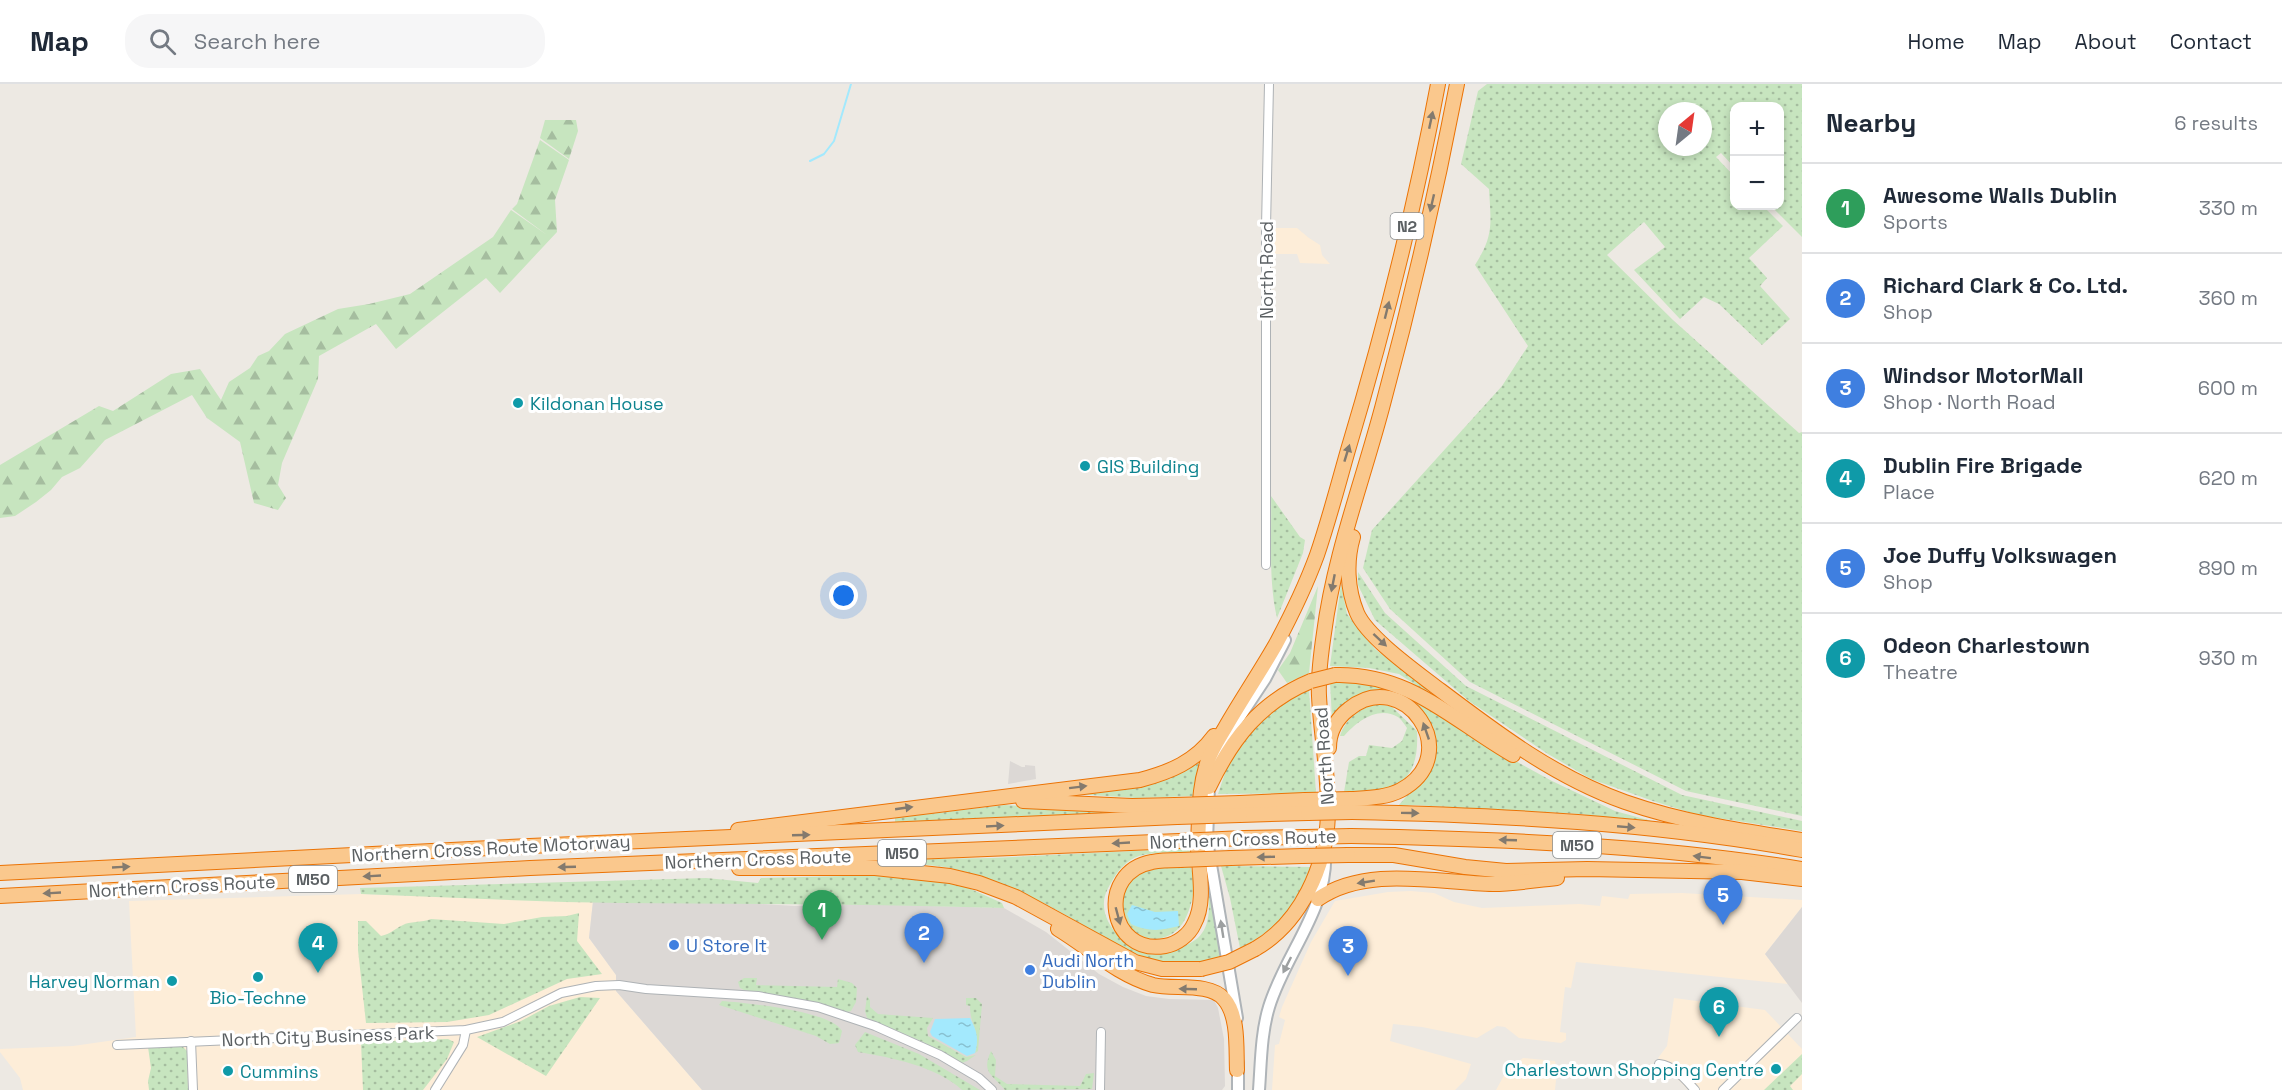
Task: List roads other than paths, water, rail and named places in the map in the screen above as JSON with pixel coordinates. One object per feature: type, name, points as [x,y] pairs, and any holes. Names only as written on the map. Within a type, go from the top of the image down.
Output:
[{"type":"highway","name":"N2","points":[[1317,556],[1367,388],[1398,267],[1438,84]]},
{"type":"highway","name":"N2","points":[[1382,409],[1415,278],[1457,84]]},
{"type":"highway","points":[[1382,409],[1372,464],[1351,544],[1348,569],[1351,592],[1358,614],[1369,630],[1412,669],[1468,713],[1512,745],[1562,774],[1624,802],[1682,819],[1802,840]]},
{"type":"highway","name":"North Road","points":[[1325,844],[1327,778],[1319,694],[1324,633],[1336,567],[1382,409]]},
{"type":"highway","points":[[1204,791],[1206,765],[1243,697],[1276,644],[1317,556]]},
{"type":"highway","points":[[1204,791],[1237,738],[1251,721],[1287,691],[1311,681],[1335,675],[1356,674],[1398,684],[1552,777],[1610,803],[1658,819],[1711,831],[1740,841]]},
{"type":"highway","points":[[658,840],[1140,780],[1167,773],[1195,757],[1208,745],[1243,697]]},
{"type":"highway","points":[[958,802],[1003,800],[1132,806],[1176,811],[1351,806],[1399,791],[1419,776],[1428,755],[1429,741],[1426,730],[1413,710],[1390,698],[1366,699],[1344,713],[1329,738],[1327,778]]},
{"type":"highway","name":"M50","points":[[1204,791],[1198,847],[1200,873],[1195,924],[1188,934],[1169,946],[1156,947],[1141,944],[1131,939],[1117,919],[1116,895],[1128,874],[1152,861],[1179,860],[1231,858],[1302,856],[1394,855],[1465,867],[1506,871],[1587,869],[1611,871]]},
{"type":"highway","name":"Northern Cross Route","points":[[1351,806],[1683,833],[1802,850]]},
{"type":"highway","name":"Northern Cross Route","points":[[658,840],[1176,811]]},
{"type":"highway","name":"Northern Cross Route","points":[[0,896],[530,868],[1244,838],[1351,836],[1510,840],[1602,846],[1802,869]]},
{"type":"highway","name":"Northern Cross Route Motorway","points":[[0,873],[658,840]]},
{"type":"highway","points":[[626,865],[793,870],[894,870],[950,876],[998,891],[1048,914],[1135,962],[1162,969],[1201,969],[1229,962],[1255,950],[1275,935],[1303,901],[1311,886],[1325,844]]},
{"type":"highway","points":[[1611,871],[1742,872],[1802,879]]},
{"type":"highway","name":"M50","points":[[1318,899],[1332,889],[1379,880],[1417,879],[1496,884],[1611,871]]},
{"type":"highway","points":[[998,891],[1118,969],[1136,978],[1153,985],[1209,989],[1218,993],[1226,1001],[1235,1032],[1236,1083]]},
{"type":"main road","points":[[1236,1083],[1240,1046],[1238,1018],[1207,841],[1204,791],[1221,744],[1265,679],[1300,609],[1317,556]]},
{"type":"main road","name":"North Road","points":[[1261,1090],[1264,1028],[1269,1008],[1276,987],[1318,899],[1326,864],[1325,844]]},
{"type":"street","name":"North Road","points":[[1266,565],[1266,227],[1269,84]]},
{"type":"street","name":"North City Business Park","points":[[117,1045],[466,1030],[503,1022],[561,993],[619,985],[646,989],[732,993],[818,1007],[875,1026],[939,1055],[979,1078],[992,1090]]},
{"type":"street","points":[[1723,1090],[1797,1018]]},
{"type":"street","name":"North City Business Park","points":[[435,1090],[463,1045],[466,1030]]},
{"type":"street","points":[[1100,1090],[1101,1032]]},
{"type":"street","points":[[191,1041],[193,1090]]},
{"type":"street","points":[[1659,1064],[1676,1071],[1695,1090]]},
{"type":"water","points":[[1132,905],[1155,912],[1178,911],[1179,926],[1155,930],[1131,924],[1127,914]]},
{"type":"water","points":[[970,1018],[976,1031],[977,1043],[975,1053],[967,1056],[932,1036],[930,1032],[935,1019]]},
{"type":"waterway","points":[[810,161],[824,154],[834,141],[851,84]]},
{"type":"place","name":"Kildonan House","points":[[518,403]]},
{"type":"place","name":"GIS Building","points":[[1085,466]]},
{"type":"place","name":"Joe Duffy Volkswagen","points":[[1723,925]]},
{"type":"place","name":"Awesome Walls Dublin","points":[[822,940]]},
{"type":"place","name":"U Store It","points":[[674,945]]},
{"type":"place","name":"Richard Clark & Co. Ltd.","points":[[924,963]]},
{"type":"place","name":"Audi North Dublin","points":[[1030,970]]},
{"type":"place","name":"Dublin Fire Brigade","points":[[318,973]]},
{"type":"place","name":"Windsor MotorMall","points":[[1348,976]]},
{"type":"place","name":"Bio-Techne","points":[[258,977]]},
{"type":"place","name":"Harvey Norman","points":[[172,981]]},
{"type":"place","name":"Odeon Charlestown","points":[[1719,1037]]},
{"type":"place","name":"Charlestown Shopping Centre","points":[[1776,1069]]},
{"type":"place","name":"Cummins","points":[[228,1071]]}]
